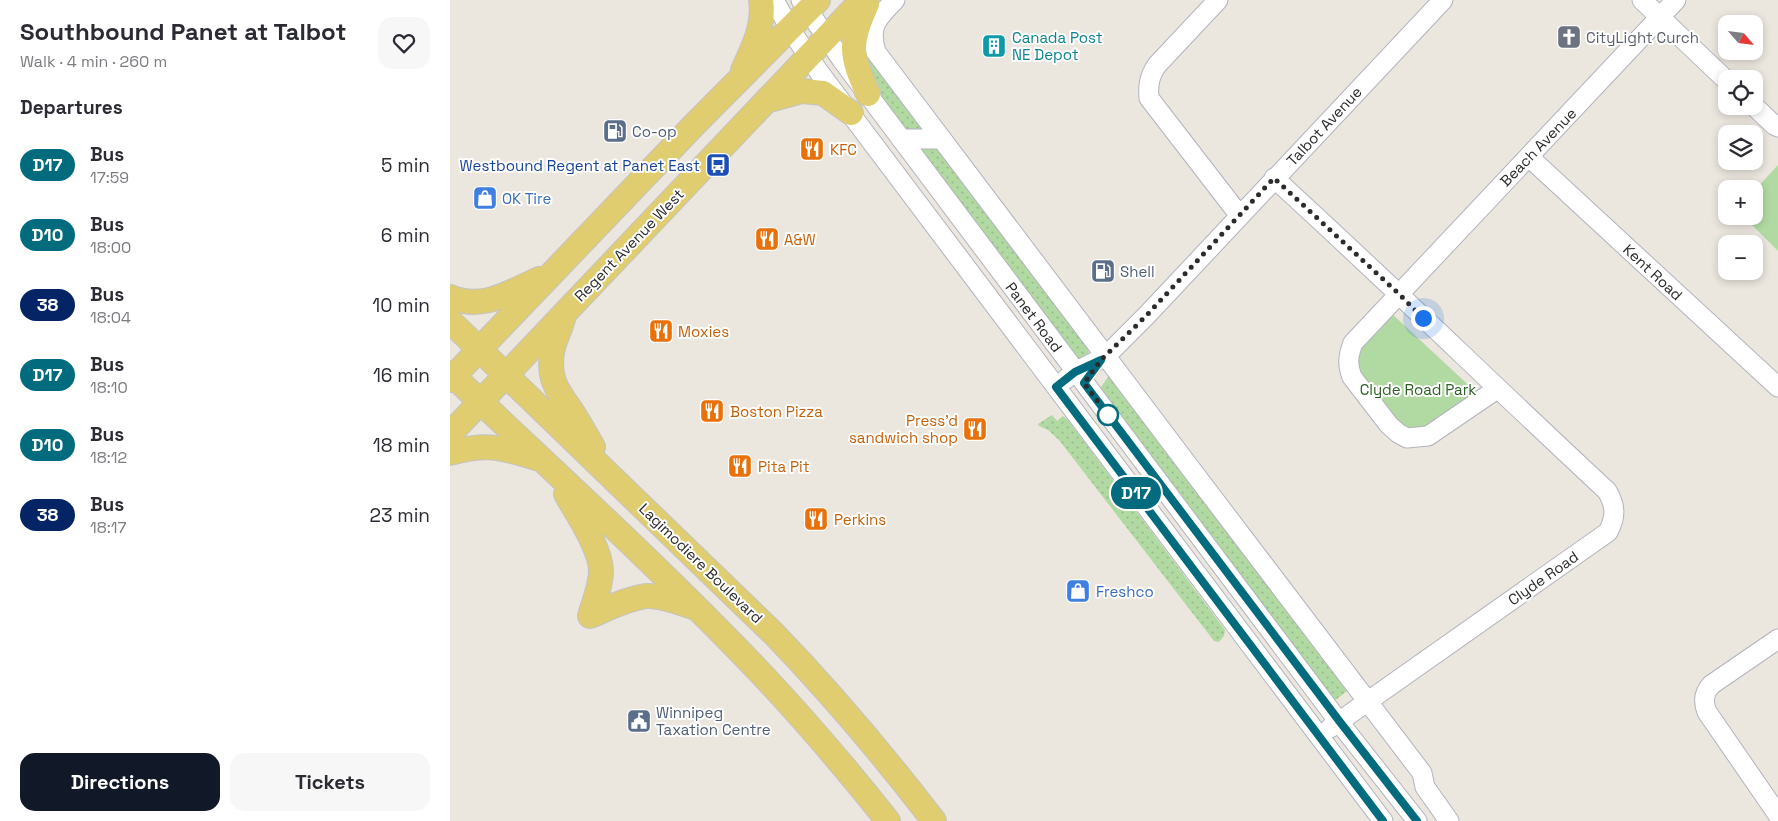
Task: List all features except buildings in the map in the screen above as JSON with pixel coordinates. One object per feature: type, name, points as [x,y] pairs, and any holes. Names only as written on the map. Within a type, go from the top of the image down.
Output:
[{"type":"main road","points":[[736,82],[754,45],[760,24],[761,0]]},
{"type":"main road","name":"Regent Avenue West","points":[[450,434],[862,0]]},
{"type":"main road","points":[[868,94],[857,71],[853,46],[859,20],[869,0]]},
{"type":"main road","points":[[809,3],[790,29],[736,82],[451,376],[697,608],[752,664],[819,737],[888,821]]},
{"type":"main road","points":[[766,100],[802,91],[823,93],[851,113]]},
{"type":"main road","points":[[450,297],[462,302],[490,301],[552,273]]},
{"type":"main road","points":[[566,312],[552,352],[551,364],[554,383],[610,474]]},
{"type":"main road","name":"Lagimodiere Boulevard","points":[[450,321],[736,596],[810,672],[864,734],[934,821]]},
{"type":"main road","points":[[450,453],[486,446],[502,447],[547,465],[586,529],[599,558],[601,570],[599,589],[590,616],[629,600],[647,596],[672,600],[697,608]]},
{"type":"street","name":"Panet Road","points":[[774,0],[808,56],[1384,821]]},
{"type":"street","points":[[895,0],[873,28],[872,38],[876,52],[1103,358],[1422,773],[1425,787],[1449,821]]},
{"type":"street","points":[[1218,0],[1157,65],[1150,75],[1148,86],[1149,98],[1240,216]]},
{"type":"street","name":"Talbot Avenue","points":[[1060,392],[1103,358],[1240,216],[1443,0]]},
{"type":"street","points":[[1642,0],[1718,72]]},
{"type":"street","name":"Beach Avenue","points":[[1399,294],[1676,0]]},
{"type":"street","name":"Panet Road","points":[[809,3],[826,38],[901,139],[1340,722],[1417,821]]},
{"type":"street","points":[[1763,114],[1776,126]]},
{"type":"street","points":[[901,139],[942,139]]},
{"type":"street","name":"Kent Road","points":[[1529,157],[1778,387]]},
{"type":"street","name":"Clyde Road","points":[[1274,178],[1607,491],[1613,500],[1615,512],[1608,532],[1320,736]]},
{"type":"street","points":[[1399,294],[1353,343],[1348,360],[1352,377],[1389,425],[1407,438],[1428,436],[1497,388]]},
{"type":"street","points":[[1778,639],[1711,686],[1704,695],[1707,712],[1778,815]]},
{"type":"green space","points":[[858,42],[925,130],[903,130],[875,94]]},
{"type":"green space","points":[[919,145],[937,147],[1088,347],[1089,355],[1080,362],[916,149]]},
{"type":"green space","points":[[1778,165],[1778,251],[1752,225],[1763,225],[1763,181]]},
{"type":"green space","name":"Clyde Road Park","points":[[1390,312],[1477,393],[1427,428],[1413,431],[1399,426],[1358,371],[1358,348]]},
{"type":"green space","points":[[1109,376],[1347,691],[1333,702],[1101,394],[1101,387]]},
{"type":"green space","points":[[1052,415],[1057,421],[1063,416],[1068,420],[1225,630],[1224,636],[1219,642],[1214,641],[1059,440],[1048,430],[1039,426],[1038,424]]},
{"type":"bus line","name":"D17","points":[[1383,821],[1056,387],[1075,372],[1101,360],[1084,383],[1417,821]]},
{"type":"place","name":"CityLight Curch","points":[[1569,37]]},
{"type":"place","name":"Canada Post NE Depot","points":[[994,46]]},
{"type":"place","name":"Co-op","points":[[615,131]]},
{"type":"place","name":"KFC","points":[[812,149]]},
{"type":"place","name":"Westbound Regent at Panet East","points":[[718,165]]},
{"type":"place","name":"OK Tire","points":[[485,198]]},
{"type":"place","name":"A&W","points":[[767,239]]},
{"type":"place","name":"Shell","points":[[1103,271]]},
{"type":"place","name":"Moxies","points":[[661,331]]},
{"type":"place","name":"Boston Pizza","points":[[712,411]]},
{"type":"place","name":"Press’d sandwich shop","points":[[975,429]]},
{"type":"place","name":"Pita Pit","points":[[740,466]]},
{"type":"place","name":"Perkins","points":[[816,519]]},
{"type":"place","name":"Freshco","points":[[1078,591]]},
{"type":"place","name":"Winnipeg Taxation Centre","points":[[639,721]]},
{"type":"route","points":[[1108,415],[1084,383],[1101,360],[1146,316],[1274,178],[1423,318]]}]
